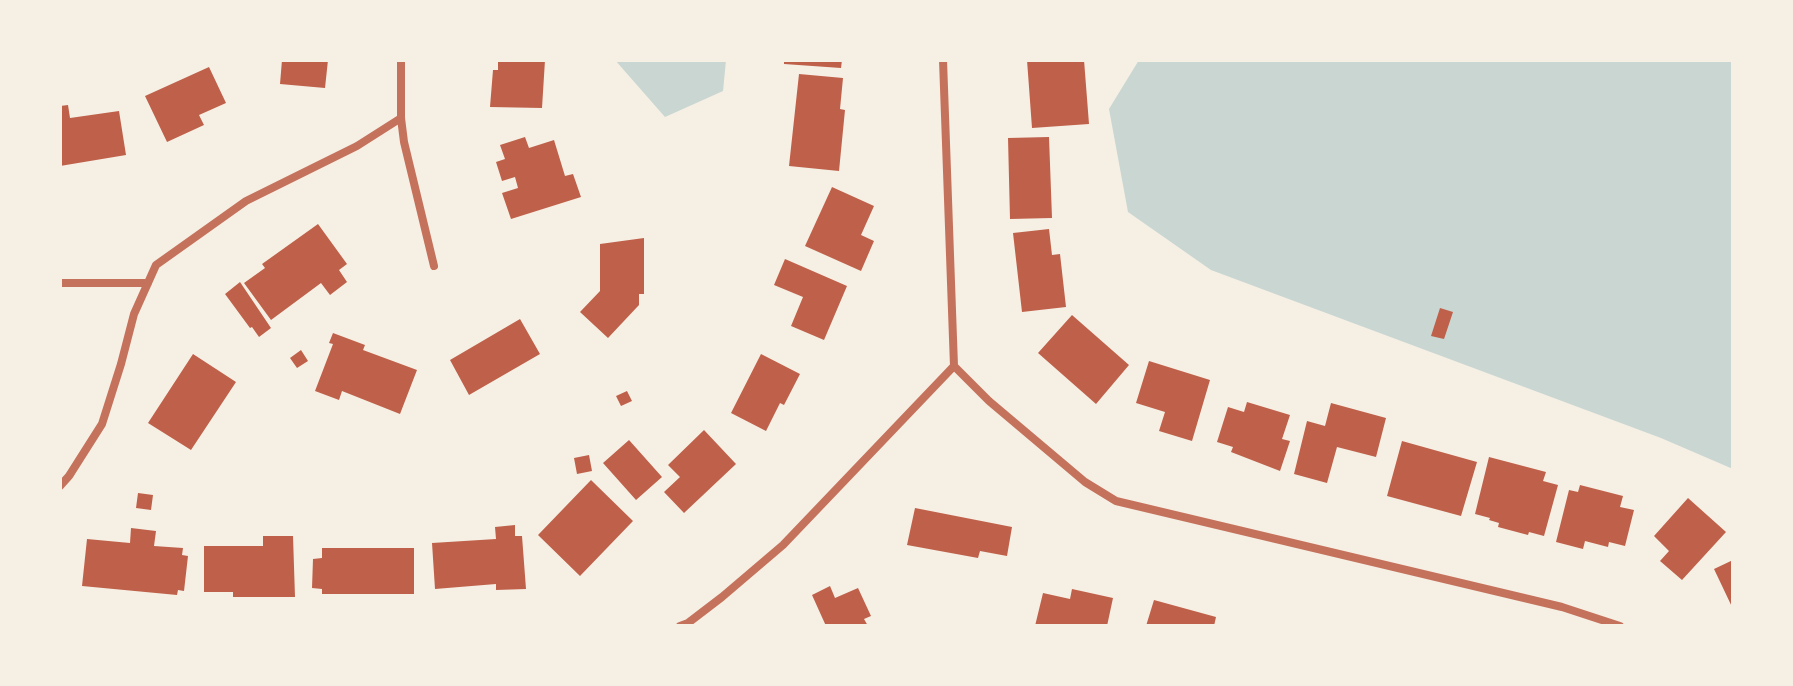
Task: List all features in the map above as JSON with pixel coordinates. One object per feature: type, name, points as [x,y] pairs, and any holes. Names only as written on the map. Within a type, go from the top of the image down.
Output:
[{"type":"street","points":[[401,60],[401,118],[434,266]]},
{"type":"street","points":[[943,60],[954,366],[989,401],[1085,482],[1116,501],[1562,607],[1620,626]]},
{"type":"street","points":[[60,486],[102,424],[134,314],[156,265],[246,201],[357,146],[401,118]]},
{"type":"street","points":[[60,283],[148,283]]},
{"type":"street","points":[[680,626],[722,597],[783,545],[954,366]]},
{"type":"shaded area","points":[[615,60],[726,60],[723,91],[665,117]]},
{"type":"shaded area","points":[[1139,60],[1733,60],[1733,469],[1661,438],[1211,270],[1128,212],[1109,109]]},
{"type":"building","points":[[282,60],[328,60],[325,88],[280,84]]},
{"type":"building","points":[[498,60],[545,60],[542,108],[490,107],[493,70],[498,70]]},
{"type":"building","points":[[784,60],[842,60],[841,68],[784,64]]},
{"type":"building","points":[[1027,60],[1084,60],[1089,124],[1032,128]]},
{"type":"building","points":[[209,67],[226,103],[199,115],[204,125],[167,142],[145,96]]},
{"type":"building","points":[[799,74],[843,78],[840,109],[845,110],[839,171],[789,166]]},
{"type":"building","points":[[68,105],[70,118],[119,111],[126,155],[60,166],[60,106]]},
{"type":"building","points":[[525,137],[529,148],[554,140],[565,176],[573,174],[581,197],[511,219],[502,193],[518,188],[515,177],[502,181],[496,162],[505,159],[500,145]]},
{"type":"building","points":[[1049,137],[1052,218],[1010,219],[1008,138]]},
{"type":"building","points":[[832,187],[874,206],[861,235],[874,241],[861,271],[805,246]]},
{"type":"building","points":[[318,224],[347,264],[339,270],[347,282],[330,295],[321,283],[271,320],[244,283],[265,268],[262,264]]},
{"type":"building","points":[[1049,229],[1052,255],[1060,254],[1066,307],[1022,312],[1013,233]]},
{"type":"building","points":[[644,238],[644,294],[639,294],[639,305],[608,338],[580,312],[600,291],[600,244]]},
{"type":"building","points":[[785,259],[847,286],[824,340],[791,326],[803,297],[774,285]]},
{"type":"building","points":[[240,282],[271,328],[259,337],[225,294]]},
{"type":"building","points":[[1440,308],[1453,312],[1444,339],[1431,336]]},
{"type":"building","points":[[1072,315],[1129,365],[1096,404],[1038,353]]},
{"type":"building","points":[[520,319],[540,354],[469,395],[450,360]]},
{"type":"building","points":[[333,333],[365,345],[363,350],[417,370],[400,414],[342,391],[339,400],[315,391],[333,344],[329,343]]},
{"type":"building","points":[[301,350],[308,361],[297,368],[290,358]]},
{"type":"building","points":[[193,354],[236,382],[191,450],[148,423]]},
{"type":"building","points":[[761,354],[800,374],[766,431],[731,413]]},
{"type":"building","points":[[1149,361],[1210,380],[1192,441],[1159,431],[1165,412],[1136,403]]},
{"type":"building","points":[[627,391],[632,401],[621,406],[616,396]]},
{"type":"building","points":[[1247,402],[1290,415],[1282,439],[1290,441],[1280,471],[1231,452],[1233,447],[1217,442],[1228,407],[1244,412]]},
{"type":"building","points":[[1331,403],[1386,418],[1376,457],[1337,447],[1327,483],[1294,474],[1307,421],[1325,426]]},
{"type":"building","points":[[704,430],[736,464],[684,513],[664,492],[680,477],[668,465]]},
{"type":"building","points":[[629,440],[662,477],[636,500],[603,463]]},
{"type":"building","points":[[1402,441],[1477,462],[1461,516],[1387,496]]},
{"type":"building","points":[[589,455],[592,471],[577,474],[574,458]]},
{"type":"building","points":[[1489,457],[1546,472],[1543,481],[1558,485],[1544,536],[1498,527],[1499,523],[1475,514]]},
{"type":"building","points":[[591,480],[633,521],[580,576],[538,535]]},
{"type":"building","points":[[1580,485],[1623,496],[1620,507],[1634,510],[1625,546],[1609,542],[1608,547],[1585,541],[1583,549],[1556,542],[1569,490],[1578,492]]},
{"type":"building","points":[[138,493],[153,495],[151,510],[136,508]]},
{"type":"building","points":[[1688,498],[1726,532],[1682,580],[1660,561],[1669,551],[1654,536]]},
{"type":"building","points":[[915,508],[1012,527],[1007,556],[980,551],[978,558],[907,545]]},
{"type":"building","points":[[515,525],[515,536],[522,536],[526,589],[496,590],[496,584],[435,589],[432,543],[496,539],[495,527]]},
{"type":"building","points":[[131,528],[156,531],[154,546],[183,548],[182,555],[188,556],[184,591],[178,590],[177,595],[82,586],[87,539],[130,543]]},
{"type":"building","points":[[263,536],[293,536],[295,597],[233,597],[233,592],[204,592],[204,546],[263,546]]},
{"type":"building","points":[[322,548],[414,548],[414,594],[322,594],[322,589],[312,588],[313,559],[322,558]]},
{"type":"building","points":[[1733,560],[1733,609],[1714,569]]},
{"type":"building","points":[[830,586],[835,598],[858,588],[871,616],[864,619],[868,626],[826,626],[812,595]]},
{"type":"building","points":[[1072,589],[1113,598],[1107,626],[1035,626],[1043,593],[1070,599]]},
{"type":"building","points":[[1154,600],[1216,617],[1214,626],[1146,626]]}]
